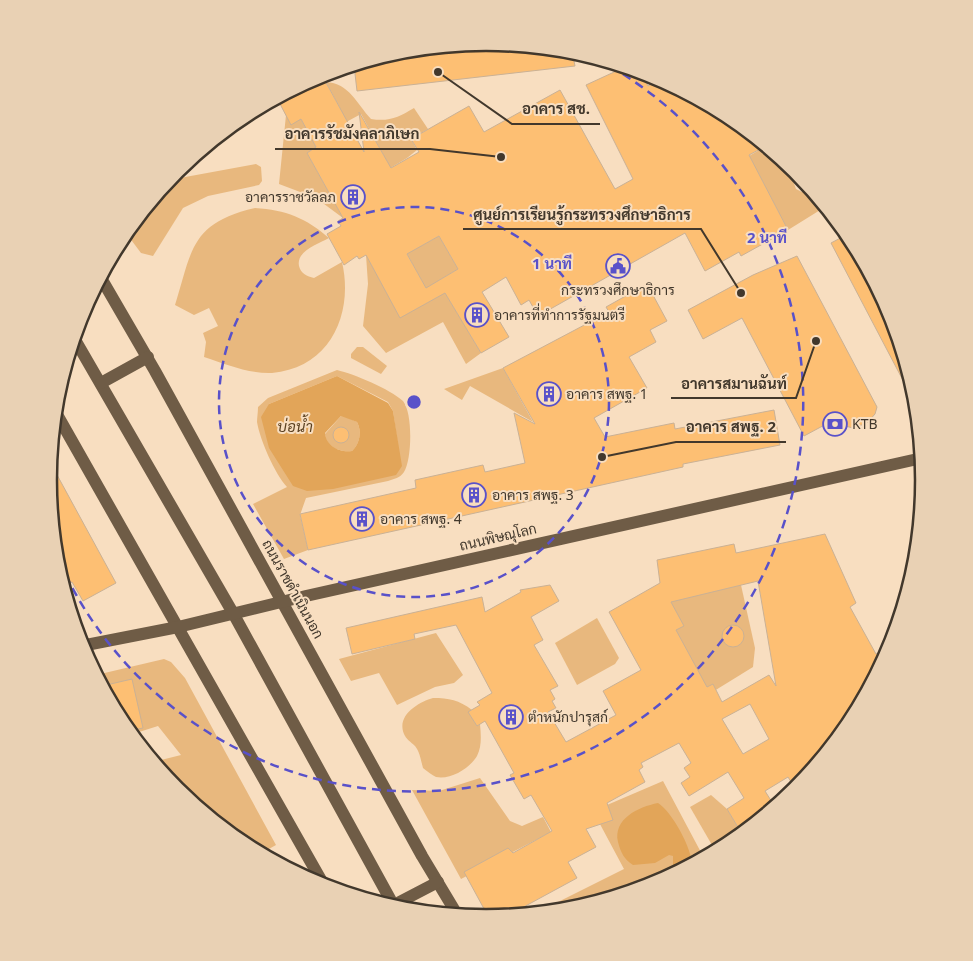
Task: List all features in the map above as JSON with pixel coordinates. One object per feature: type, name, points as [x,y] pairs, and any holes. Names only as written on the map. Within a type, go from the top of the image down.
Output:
[{"type":"main road","name":"ถนนราชดำเนินนอก","points":[[105,285],[148,357],[454,909]]},
{"type":"main road","points":[[79,346],[232,614],[388,898]]},
{"type":"main road","points":[[101,382],[148,357]]},
{"type":"main road","points":[[61,422],[318,875]]},
{"type":"main road","name":"ถนนพิษณุโลก","points":[[90,644],[178,627],[283,601],[915,460]]},
{"type":"main road","points":[[402,902],[438,882]]},
{"type":"shaded area","points":[[326,82],[334,83],[347,90],[371,119],[383,120],[394,118],[414,108],[428,129],[411,139],[417,150],[382,173],[384,156],[361,114],[337,127],[340,108]]},
{"type":"shaded area","points":[[286,115],[301,119],[316,147],[307,153],[343,218],[316,198],[279,184]]},
{"type":"shaded area","points":[[760,150],[790,177],[796,189],[804,192],[820,210],[788,230],[749,156]]},
{"type":"shaded area","points":[[256,164],[261,167],[262,181],[259,185],[208,196],[183,208],[153,256],[141,253],[131,240],[146,219],[183,178]]},
{"type":"shaded area","points":[[255,208],[295,216],[312,225],[329,238],[304,252],[299,261],[300,269],[305,274],[314,278],[342,262],[345,281],[344,301],[340,319],[333,335],[323,349],[309,361],[292,369],[272,373],[246,370],[204,357],[206,342],[203,333],[218,326],[209,308],[194,315],[175,305],[191,255],[197,242],[206,231],[217,222],[234,214]]},
{"type":"shaded area","points":[[412,230],[421,246],[439,236],[458,269],[438,281],[481,353],[466,364],[443,322],[386,353],[363,326],[368,284],[366,255],[400,317],[432,300],[398,237]]},
{"type":"shaded area","points":[[357,347],[363,347],[387,366],[381,374],[351,358],[351,354]]},
{"type":"shaded area","points":[[503,368],[533,422],[470,386],[462,400],[444,389]]},
{"type":"shaded area","points":[[337,370],[372,382],[397,396],[406,407],[410,425],[409,457],[404,472],[397,478],[388,481],[306,498],[300,515],[308,550],[284,559],[253,504],[287,487],[269,456],[261,438],[257,422],[258,407],[268,398]],"holes":[[[337,376],[388,402],[393,411],[401,467],[269,448],[269,404]]]},
{"type":"shaded area","points":[[342,415],[357,422],[359,426],[358,441],[352,451],[334,448],[326,438],[325,434]]},
{"type":"shaded area","points":[[741,585],[755,648],[753,667],[706,696],[654,603]]},
{"type":"shaded area","points":[[597,618],[619,658],[615,664],[577,685],[555,643]]},
{"type":"shaded area","points":[[436,633],[463,675],[454,683],[435,687],[397,705],[379,673],[351,681],[339,659]]},
{"type":"shaded area","points":[[164,659],[171,662],[185,678],[276,845],[268,850],[248,837],[225,821],[183,784],[161,760],[181,755],[158,726],[139,732],[127,686],[112,689],[104,673]]},
{"type":"shaded area","points":[[433,698],[449,699],[463,704],[472,710],[469,712],[477,726],[480,724],[481,736],[477,756],[465,769],[448,777],[436,777],[423,768],[418,751],[405,736],[402,727],[403,721],[410,710]]},
{"type":"shaded area","points":[[480,778],[510,821],[522,826],[543,817],[551,832],[461,879],[412,790],[439,791]]},
{"type":"shaded area","points":[[663,781],[701,852],[651,877],[624,887],[570,902],[553,905],[624,869],[593,811]]},
{"type":"shaded area","points":[[711,795],[727,809],[738,828],[712,845],[690,807]]},
{"type":"water","name":"บ่อน้ำ","points":[[337,376],[388,403],[393,411],[402,466],[396,475],[333,489],[307,491],[293,486],[269,448],[261,417],[269,404]],"holes":[[[341,416],[357,422],[359,437],[357,445],[352,451],[338,450],[328,442],[325,433]]]},
{"type":"water","points":[[658,803],[669,814],[685,840],[691,857],[673,866],[673,856],[669,855],[655,863],[633,865],[627,860],[618,842],[617,834],[619,827],[629,815]]},
{"type":"building","points":[[486,51],[515,52],[570,59],[574,60],[575,66],[357,91],[355,72],[403,59],[430,55]]},
{"type":"building","points":[[616,71],[646,82],[648,86],[651,84],[701,109],[760,149],[749,155],[788,230],[741,256],[739,252],[705,271],[685,233],[538,316],[529,300],[521,305],[506,277],[482,292],[509,337],[481,353],[445,293],[400,318],[366,255],[359,259],[357,256],[344,265],[327,234],[341,226],[338,221],[343,218],[307,153],[316,147],[301,119],[291,125],[280,105],[326,83],[364,152],[359,112],[391,168],[419,152],[411,139],[469,106],[484,132],[560,90],[615,189],[633,179],[586,85]],"holes":[[[439,236],[458,269],[426,288],[407,254]]]},
{"type":"building","points":[[840,238],[858,266],[883,316],[905,383],[831,243]]},
{"type":"building","points":[[797,256],[877,407],[875,414],[867,423],[853,428],[830,422],[804,436],[742,318],[703,339],[688,310],[753,275]]},
{"type":"building","points":[[647,284],[667,321],[650,330],[656,342],[629,357],[647,388],[594,418],[605,437],[674,423],[675,429],[774,410],[780,445],[683,464],[683,467],[308,550],[300,514],[416,488],[415,480],[483,465],[485,472],[525,463],[514,413],[535,424],[503,368],[609,312],[606,307]]},
{"type":"building","points":[[338,427],[344,427],[349,432],[347,441],[338,443],[333,438],[333,432]]},
{"type":"building","points":[[57,475],[116,583],[83,601],[72,582],[70,583],[65,564],[61,537]]},
{"type":"building","points":[[825,534],[856,603],[850,607],[876,654],[880,652],[858,695],[843,719],[827,742],[791,783],[788,777],[765,791],[772,802],[738,828],[727,809],[744,798],[728,772],[689,796],[681,783],[690,777],[684,768],[691,763],[679,743],[641,763],[643,767],[639,770],[645,782],[607,803],[613,820],[586,829],[596,847],[568,862],[577,878],[521,908],[485,910],[464,872],[508,848],[513,853],[552,831],[531,795],[524,799],[510,775],[514,773],[485,721],[477,726],[468,712],[480,705],[477,702],[492,693],[456,625],[414,634],[415,639],[352,654],[346,628],[482,597],[485,612],[521,592],[520,590],[550,585],[559,601],[531,617],[543,640],[534,645],[558,686],[550,690],[555,699],[552,701],[556,708],[548,712],[566,742],[616,715],[603,691],[641,670],[609,612],[660,583],[657,560],[734,544],[736,553]],"holes":[[[758,581],[776,686],[769,675],[722,702],[713,684],[707,687],[676,630],[684,626],[671,602]],[[750,704],[769,739],[743,754],[722,719]]]},
{"type":"building","points":[[733,625],[741,628],[744,636],[741,644],[733,647],[725,644],[722,636],[725,628]]},
{"type":"building","points":[[132,679],[143,728],[137,729],[109,684]]},
{"type":"place","name":"อาคาร สช.","points":[[438,72]]},
{"type":"place","name":"อาคารรัชมังคลาภิเษก","points":[[501,157]]},
{"type":"place","name":"อาคารราชวัลลภ","points":[[353,197]]},
{"type":"place","name":"กระทรวงศึกษาธิการ","points":[[618,266]]},
{"type":"place","name":"ศูนย์การเรียนรู้กระทรวงศึกษาธิการ","points":[[741,293]]},
{"type":"place","name":"อาคารที่ทำการรัฐมนตรี","points":[[477,315]]},
{"type":"place","name":"อาคารสมานฉันท์","points":[[816,341]]},
{"type":"place","name":"อาคาร สพฐ. 1","points":[[549,394]]},
{"type":"place","name":"KTB","points":[[835,424]]},
{"type":"place","name":"อาคาร สพฐ. 2","points":[[602,457]]},
{"type":"place","name":"อาคาร สพฐ. 3","points":[[474,495]]},
{"type":"place","name":"อาคาร สพฐ. 4","points":[[362,519]]},
{"type":"place","name":"ตำหนักปารุสก์","points":[[511,717]]}]
